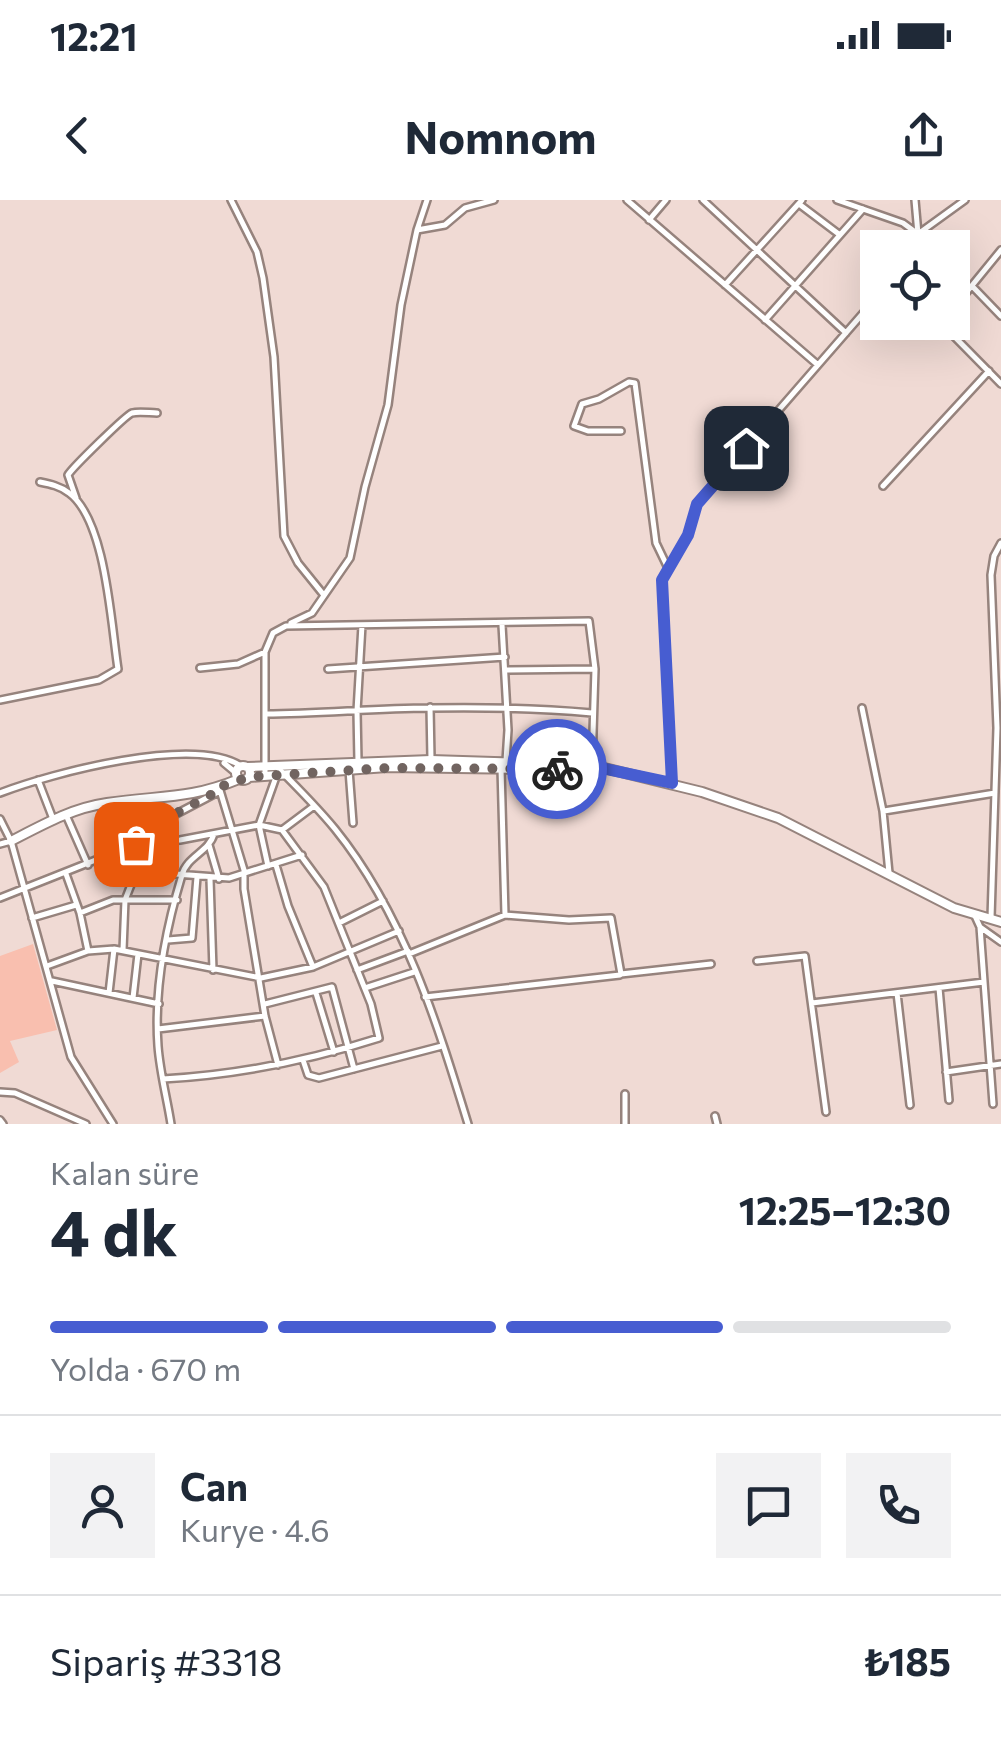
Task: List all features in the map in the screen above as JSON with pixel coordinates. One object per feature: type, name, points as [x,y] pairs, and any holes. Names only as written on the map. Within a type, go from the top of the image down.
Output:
[{"type":"main road","points":[[279,771],[358,762],[431,760],[606,769]]},
{"type":"main road","points":[[12,841],[66,815],[108,803],[180,798],[220,789],[243,773],[592,764],[672,783],[778,818],[940,901],[1001,922]]},
{"type":"street","points":[[232,200],[258,252],[274,357],[284,536],[298,563],[323,594]]},
{"type":"street","points":[[265,771],[266,652],[273,633],[312,613],[350,558],[388,405],[401,306],[417,230],[428,200]]},
{"type":"street","points":[[417,230],[445,226],[466,208],[494,200]]},
{"type":"street","points":[[628,200],[818,365]]},
{"type":"street","points":[[649,220],[666,200]]},
{"type":"street","points":[[704,200],[846,333]]},
{"type":"street","points":[[838,200],[913,230]]},
{"type":"street","points":[[915,200],[918,230]]},
{"type":"street","points":[[923,230],[964,200]]},
{"type":"street","points":[[724,285],[800,202],[840,235]]},
{"type":"street","points":[[766,320],[863,208]]},
{"type":"street","points":[[970,288],[1001,250]]},
{"type":"street","points":[[972,286],[1001,316]]},
{"type":"street","points":[[672,783],[662,580],[688,535],[697,504],[860,317]]},
{"type":"street","points":[[958,340],[1001,384]]},
{"type":"street","points":[[884,486],[989,371]]},
{"type":"street","points":[[622,431],[588,431],[574,423],[582,404],[635,382],[656,543],[668,568]]},
{"type":"street","points":[[0,700],[99,680],[118,670],[95,530],[76,500],[68,475],[118,422],[132,413],[157,413]]},
{"type":"street","points":[[40,482],[58,486],[76,500]]},
{"type":"street","points":[[990,920],[999,728],[991,575],[1001,543]]},
{"type":"street","points":[[305,616],[317,625]]},
{"type":"street","points":[[286,626],[589,622],[595,669],[592,764]]},
{"type":"street","points":[[358,762],[362,625]]},
{"type":"street","points":[[502,625],[508,711],[499,764],[505,915]]},
{"type":"street","points":[[200,668],[238,664],[266,652]]},
{"type":"street","points":[[328,670],[505,657]]},
{"type":"street","points":[[505,670],[595,669]]},
{"type":"street","points":[[266,714],[430,708],[508,711],[522,707],[592,713]]},
{"type":"street","points":[[430,708],[431,760]]},
{"type":"street","points":[[862,708],[883,811],[889,873]]},
{"type":"street","points":[[0,793],[38,780],[161,754],[188,753],[222,760],[243,773]]},
{"type":"street","points":[[349,770],[353,823]]},
{"type":"street","points":[[312,967],[258,825],[279,771],[336,830],[383,901],[415,971],[468,1124]]},
{"type":"street","points":[[38,780],[53,819]]},
{"type":"street","points":[[0,898],[136,844],[158,823],[220,789],[244,876],[266,1016],[278,1066]]},
{"type":"street","points":[[883,811],[995,793]]},
{"type":"street","points":[[282,830],[314,806]]},
{"type":"street","points":[[66,815],[88,865]]},
{"type":"street","points":[[0,819],[12,841],[72,1057],[114,1124]]},
{"type":"street","points":[[136,844],[258,825],[282,830],[324,887],[365,988],[378,1038],[278,1066],[218,1076],[163,1079]]},
{"type":"street","points":[[171,1124],[158,1029],[164,959],[182,874],[188,861],[209,845],[214,833]]},
{"type":"street","points":[[0,844],[12,841]]},
{"type":"street","points":[[124,950],[125,900],[147,844]]},
{"type":"street","points":[[209,845],[219,879]]},
{"type":"street","points":[[136,871],[219,879],[244,876],[302,855]]},
{"type":"street","points":[[66,874],[80,912],[88,951]]},
{"type":"street","points":[[168,940],[192,938],[197,876]]},
{"type":"street","points":[[210,878],[213,970]]},
{"type":"street","points":[[80,912],[113,900],[177,900]]},
{"type":"street","points":[[339,922],[383,901]]},
{"type":"street","points":[[32,918],[76,905]]},
{"type":"street","points":[[357,970],[505,915],[568,920],[612,918],[621,974]]},
{"type":"street","points":[[975,916],[980,927],[992,1104]]},
{"type":"street","points":[[980,927],[1001,942]]},
{"type":"street","points":[[47,966],[88,951],[114,949],[261,978],[312,967],[399,931]]},
{"type":"street","points":[[110,993],[114,949]]},
{"type":"street","points":[[133,998],[138,954]]},
{"type":"street","points":[[756,960],[805,956],[826,1112]]},
{"type":"street","points":[[425,998],[710,964]]},
{"type":"street","points":[[365,988],[415,971]]},
{"type":"street","points":[[52,982],[159,1004]]},
{"type":"street","points":[[812,1003],[984,982]]},
{"type":"street","points":[[264,1004],[332,986],[354,1069]]},
{"type":"street","points":[[938,988],[948,1100]]},
{"type":"street","points":[[316,993],[334,1052]]},
{"type":"street","points":[[897,993],[910,1105]]},
{"type":"street","points":[[158,1029],[266,1016]]},
{"type":"street","points":[[303,1060],[313,1078],[442,1046]]},
{"type":"street","points":[[946,1072],[1001,1064]]},
{"type":"street","points":[[0,1092],[16,1093],[86,1124]]},
{"type":"street","points":[[625,1094],[625,1124]]},
{"type":"street","points":[[715,1116],[717,1124]]},
{"type":"shaded area","points":[[33,944],[57,1030],[10,1041],[19,1062],[0,1073],[0,956]]},
{"type":"way so far","points":[[136,844],[158,823],[220,787],[249,777],[387,768],[557,769]]},
{"type":"route","points":[[557,769],[606,769],[672,783],[662,580],[688,535],[697,504],[746,448]]}]
